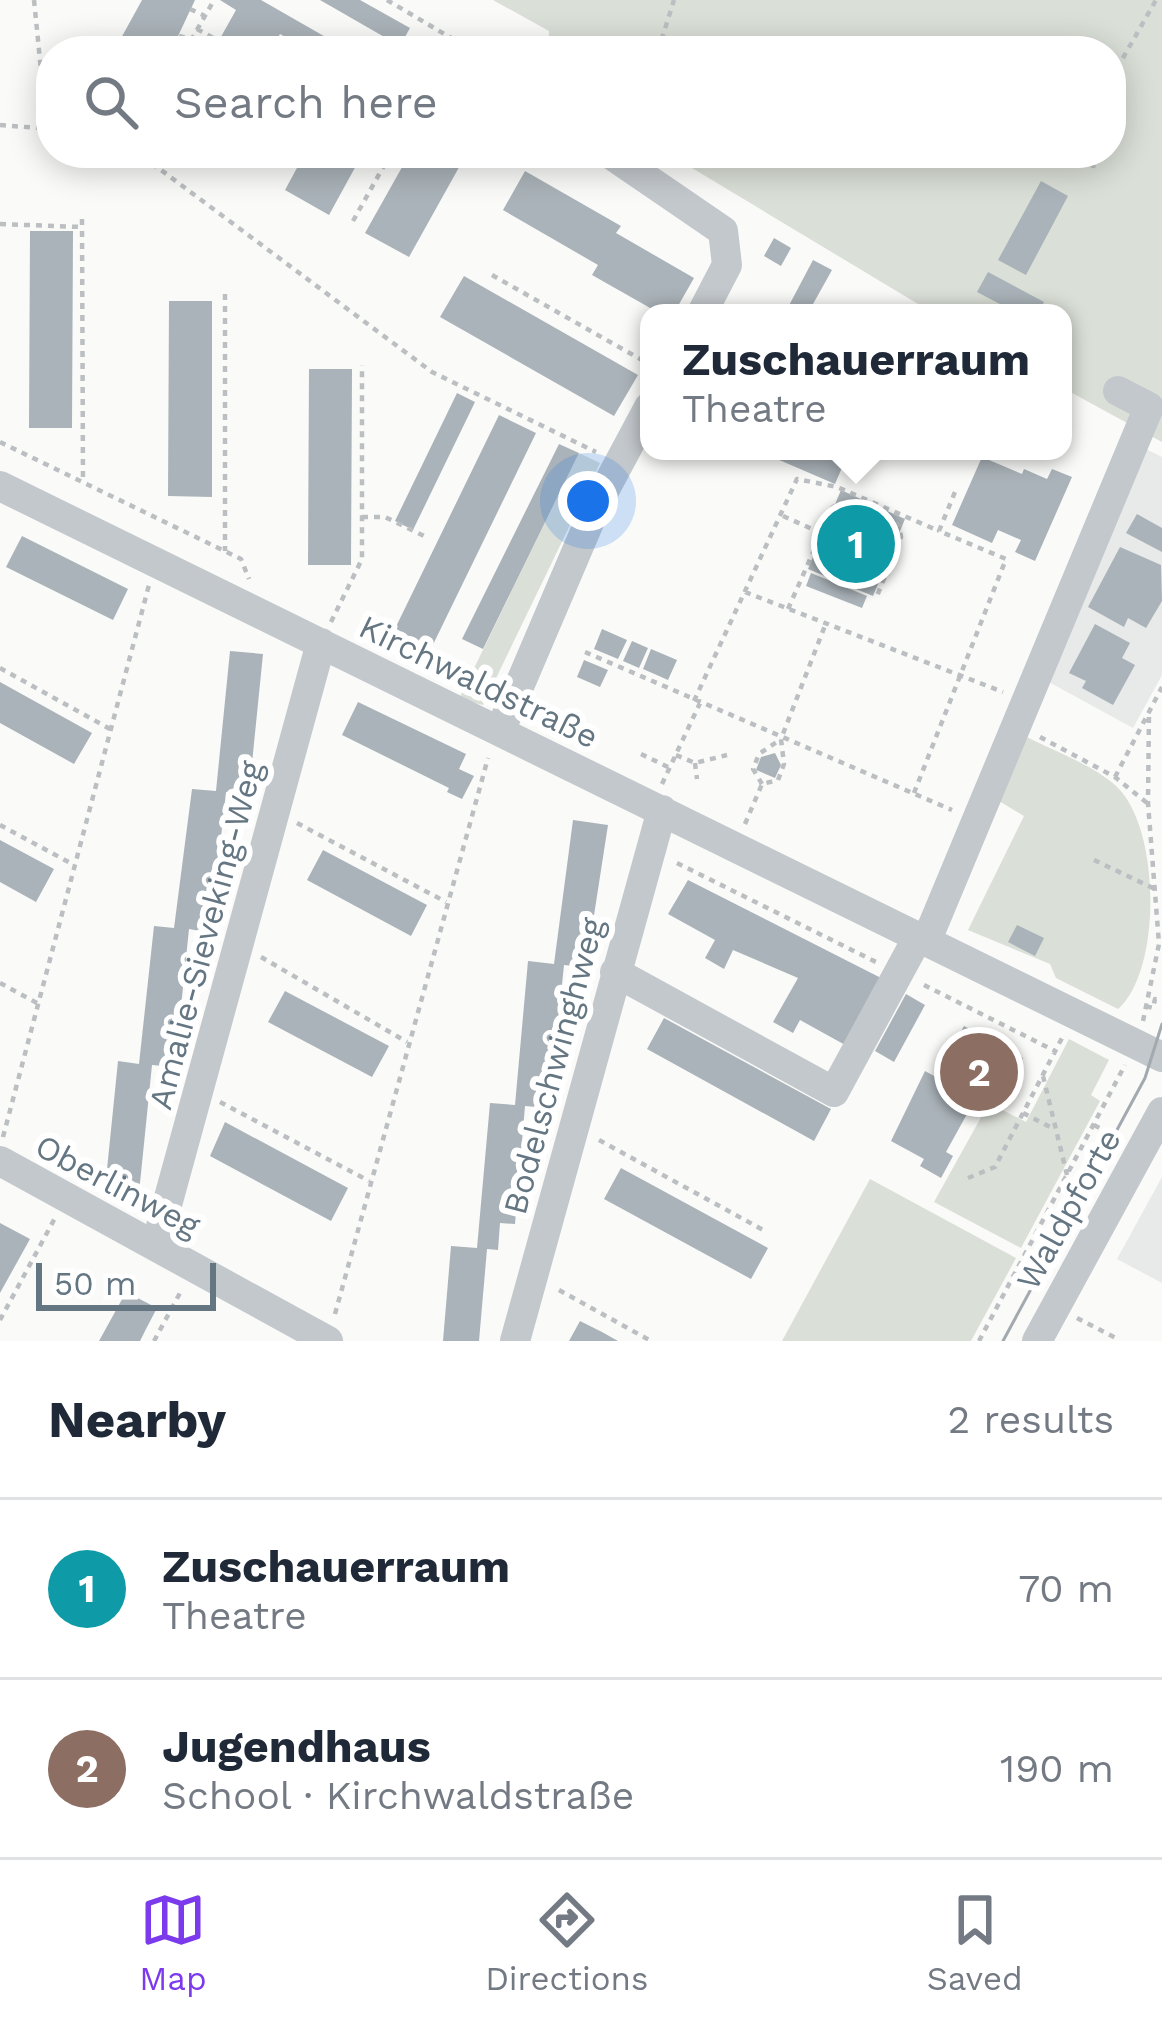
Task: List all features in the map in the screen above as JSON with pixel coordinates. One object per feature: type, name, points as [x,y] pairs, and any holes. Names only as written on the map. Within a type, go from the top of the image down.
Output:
[{"type":"street","points":[[630,168],[723,231],[727,265],[707,304]]},
{"type":"street","points":[[615,972],[834,1092],[922,939],[979,821],[1149,407],[1118,391]]},
{"type":"street","points":[[500,731],[618,462],[640,423]]},
{"type":"street","name":"Kirchwaldstraße","points":[[0,486],[1149,1051]]},
{"type":"street","name":"Amalie-Sieveking-Weg","points":[[155,1245],[321,643]]},
{"type":"street","name":"Bodelschwinghweg","points":[[515,1341],[650,850],[657,808]]},
{"type":"street","name":"Waldpforte","points":[[1037,1341],[1162,1112]]},
{"type":"street","name":"Oberlinweg","points":[[0,1161],[326,1340]]},
{"type":"path","points":[[34,0],[38,36]]},
{"type":"path","points":[[192,36],[212,0]]},
{"type":"path","points":[[663,36],[674,0]]},
{"type":"path","points":[[1126,53],[1156,0]]},
{"type":"path","points":[[391,1],[450,36]]},
{"type":"path","points":[[190,9],[205,16]]},
{"type":"path","points":[[197,29],[210,36]]},
{"type":"path","points":[[0,125],[36,128]]},
{"type":"path","points":[[159,168],[431,372],[618,462]]},
{"type":"path","points":[[353,220],[382,168]]},
{"type":"path","points":[[0,224],[82,223],[83,482]]},
{"type":"path","points":[[73,262],[82,262]]},
{"type":"path","points":[[492,275],[640,359]]},
{"type":"path","points":[[225,294],[225,551]]},
{"type":"path","points":[[212,330],[225,330]]},
{"type":"path","points":[[72,332],[84,332]]},
{"type":"path","points":[[321,643],[362,559],[362,365]]},
{"type":"path","points":[[72,394],[84,394]]},
{"type":"path","points":[[212,395],[225,395]]},
{"type":"path","points":[[352,400],[362,400]]},
{"type":"path","points":[[0,442],[241,559],[253,589],[244,606]]},
{"type":"path","points":[[212,461],[225,461]]},
{"type":"path","points":[[351,464],[362,464]]},
{"type":"path","points":[[657,808],[697,702],[797,479],[837,487],[1006,559],[913,794]]},
{"type":"path","points":[[939,531],[955,493]]},
{"type":"path","points":[[788,609],[832,507],[841,501],[855,501],[899,526],[901,537],[877,596]]},
{"type":"path","points":[[781,514],[821,533]]},
{"type":"path","points":[[362,517],[386,518],[424,536]]},
{"type":"path","points":[[351,528],[362,528]]},
{"type":"path","points":[[0,1148],[154,562]]},
{"type":"path","points":[[745,592],[961,675],[1148,803]]},
{"type":"path","points":[[762,784],[778,780],[784,764],[781,739],[826,623]]},
{"type":"path","points":[[585,652],[979,821]]},
{"type":"path","points":[[0,668],[110,729]]},
{"type":"path","points":[[1114,777],[1161,691]]},
{"type":"path","points":[[980,1341],[1067,1175],[1149,1051],[1146,1006],[1160,940],[1148,803],[1150,711]]},
{"type":"path","points":[[326,1340],[500,731]]},
{"type":"path","points":[[762,784],[753,769],[760,754],[781,739]]},
{"type":"path","points":[[641,754],[670,768]]},
{"type":"path","points":[[676,755],[695,763],[727,755]]},
{"type":"path","points":[[695,763],[697,779]]},
{"type":"path","points":[[735,846],[762,784]]},
{"type":"path","points":[[277,812],[448,903]]},
{"type":"path","points":[[0,825],[74,866]]},
{"type":"path","points":[[650,850],[1055,1051]]},
{"type":"path","points":[[1094,860],[1157,890]]},
{"type":"path","points":[[241,946],[409,1043]]},
{"type":"path","points":[[0,983],[38,1003]]},
{"type":"path","points":[[1146,1006],[1153,1008],[1155,999],[1162,1000]]},
{"type":"path","points":[[968,1178],[995,1168],[1074,1015]]},
{"type":"path","points":[[1043,1076],[1067,1175]]},
{"type":"path","points":[[200,1090],[371,1182]]},
{"type":"path","points":[[1023,1113],[1052,1128]]},
{"type":"path","points":[[573,1126],[766,1231]]},
{"type":"path","points":[[1092,1156],[1105,1130]]},
{"type":"path","points":[[0,1320],[66,1197]]},
{"type":"path","points":[[154,1341],[194,1267]]},
{"type":"path","points":[[533,1275],[650,1341]]},
{"type":"path","points":[[1056,1307],[1116,1338]]},
{"type":"shaded area","points":[[493,0],[1162,0],[1162,442],[1072,393],[1072,304],[918,304],[692,168],[1126,168],[1126,36],[549,36],[549,31]]},
{"type":"shaded area","points":[[1142,447],[1162,457],[1162,675],[1133,728],[1047,681]]},
{"type":"shaded area","points":[[579,453],[600,463],[483,705],[459,699]]},
{"type":"shaded area","points":[[1025,736],[1084,764],[1116,786],[1131,806],[1141,833],[1148,865],[1149,933],[1143,964],[1118,1009],[1056,978],[1050,964],[968,930],[1024,816],[999,801]]},
{"type":"shaded area","points":[[1069,1039],[1109,1060],[1091,1095],[1100,1101],[1021,1248],[934,1202],[989,1103],[1026,1122]]},
{"type":"shaded area","points":[[1162,1177],[1162,1283],[1117,1259]]},
{"type":"shaded area","points":[[870,1179],[1016,1258],[971,1341],[782,1341]]},
{"type":"building","points":[[142,0],[195,0],[178,36],[122,36]]},
{"type":"building","points":[[220,0],[261,0],[324,36],[221,36],[236,10]]},
{"type":"building","points":[[320,0],[360,0],[410,28],[406,36],[383,36]]},
{"type":"building","points":[[297,168],[355,168],[329,215],[285,190]]},
{"type":"building","points":[[402,168],[459,168],[409,257],[365,233]]},
{"type":"building","points":[[525,171],[621,226],[616,233],[694,278],[679,304],[643,304],[592,275],[598,265],[503,210]]},
{"type":"building","points":[[1041,181],[1068,196],[1026,275],[998,260]]},
{"type":"building","points":[[30,231],[73,231],[72,428],[29,428]]},
{"type":"building","points":[[774,238],[791,248],[781,266],[764,256]]},
{"type":"building","points":[[813,260],[832,270],[813,304],[790,304]]},
{"type":"building","points":[[988,272],[1044,302],[1000,304],[977,292]]},
{"type":"building","points":[[464,276],[638,375],[614,416],[440,317]]},
{"type":"building","points":[[169,301],[212,301],[212,497],[168,496]]},
{"type":"building","points":[[309,369],[352,369],[351,565],[308,565]]},
{"type":"building","points":[[457,393],[475,402],[413,530],[395,521]]},
{"type":"building","points":[[499,415],[536,433],[426,659],[389,641]]},
{"type":"building","points":[[559,444],[579,453],[483,649],[462,639]]},
{"type":"building","points":[[779,460],[845,460],[835,484]]},
{"type":"building","points":[[981,460],[1047,479],[1052,469],[1072,477],[1035,561],[1015,552],[1021,540],[998,530],[992,543],[952,525]]},
{"type":"building","points":[[841,490],[905,519],[873,596],[808,569]]},
{"type":"building","points":[[1137,514],[1162,528],[1162,552],[1126,533]]},
{"type":"building","points":[[22,536],[128,589],[113,620],[6,567]]},
{"type":"building","points":[[1120,547],[1161,565],[1162,601],[1146,628],[1128,618],[1124,627],[1088,607]]},
{"type":"building","points":[[811,573],[867,596],[862,608],[806,586]]},
{"type":"building","points":[[1095,624],[1130,643],[1122,658],[1135,665],[1113,705],[1082,688],[1086,681],[1069,673]]},
{"type":"building","points":[[602,629],[627,640],[618,659],[594,649]]},
{"type":"building","points":[[632,641],[648,648],[639,668],[623,661]]},
{"type":"building","points":[[651,649],[677,660],[668,680],[643,669]]},
{"type":"building","points":[[230,651],[263,654],[251,773],[241,772],[238,794],[226,792],[213,909],[202,908],[200,931],[189,929],[177,1045],[167,1044],[164,1066],[152,1065],[140,1183],[135,1194],[114,1192],[115,1180],[106,1179],[118,1061],[139,1064],[154,926],[174,928],[192,789],[216,791]]},
{"type":"building","points":[[584,660],[608,670],[600,687],[577,677]]},
{"type":"building","points":[[0,682],[92,733],[74,764],[0,723]]},
{"type":"building","points":[[358,702],[466,754],[459,769],[474,776],[462,799],[342,735]]},
{"type":"building","points":[[775,753],[781,765],[775,778],[756,770],[761,757]]},
{"type":"building","points":[[573,820],[608,825],[590,941],[576,939],[574,966],[564,965],[552,1082],[538,1081],[536,1107],[525,1106],[515,1224],[500,1223],[498,1250],[487,1249],[479,1341],[443,1341],[451,1246],[477,1248],[490,1103],[515,1105],[528,961],[554,964]]},
{"type":"building","points":[[0,840],[54,869],[36,902],[0,882]]},
{"type":"building","points":[[323,850],[427,905],[411,936],[307,880]]},
{"type":"building","points":[[688,880],[883,979],[847,1046],[800,1020],[793,1033],[773,1022],[798,978],[733,950],[724,969],[705,958],[715,940],[668,914]]},
{"type":"building","points":[[1017,925],[1044,938],[1035,956],[1008,942]]},
{"type":"building","points":[[285,991],[389,1046],[372,1077],[268,1022]]},
{"type":"building","points":[[906,994],[925,1005],[894,1062],[875,1051]]},
{"type":"building","points":[[664,1018],[831,1109],[814,1141],[647,1049]]},
{"type":"building","points":[[964,1026],[1023,1058],[1002,1096],[983,1085],[946,1152],[953,1156],[941,1178],[920,1166],[924,1159],[891,1141],[925,1071],[936,1077]]},
{"type":"building","points":[[225,1122],[348,1188],[331,1221],[210,1156]]},
{"type":"building","points":[[621,1168],[768,1248],[751,1279],[604,1199]]},
{"type":"building","points":[[0,1223],[30,1239],[0,1293]]},
{"type":"building","points":[[126,1292],[157,1308],[140,1341],[99,1341]]},
{"type":"building","points":[[580,1321],[602,1332],[618,1341],[569,1341]]},
{"type":"tram line","points":[[1003,1341],[1145,1078],[1162,1024]]},
{"type":"place","name":"Zuschauerraum","points":[[856,544]]},
{"type":"place","name":"Jugendhaus","points":[[979,1072]]}]
